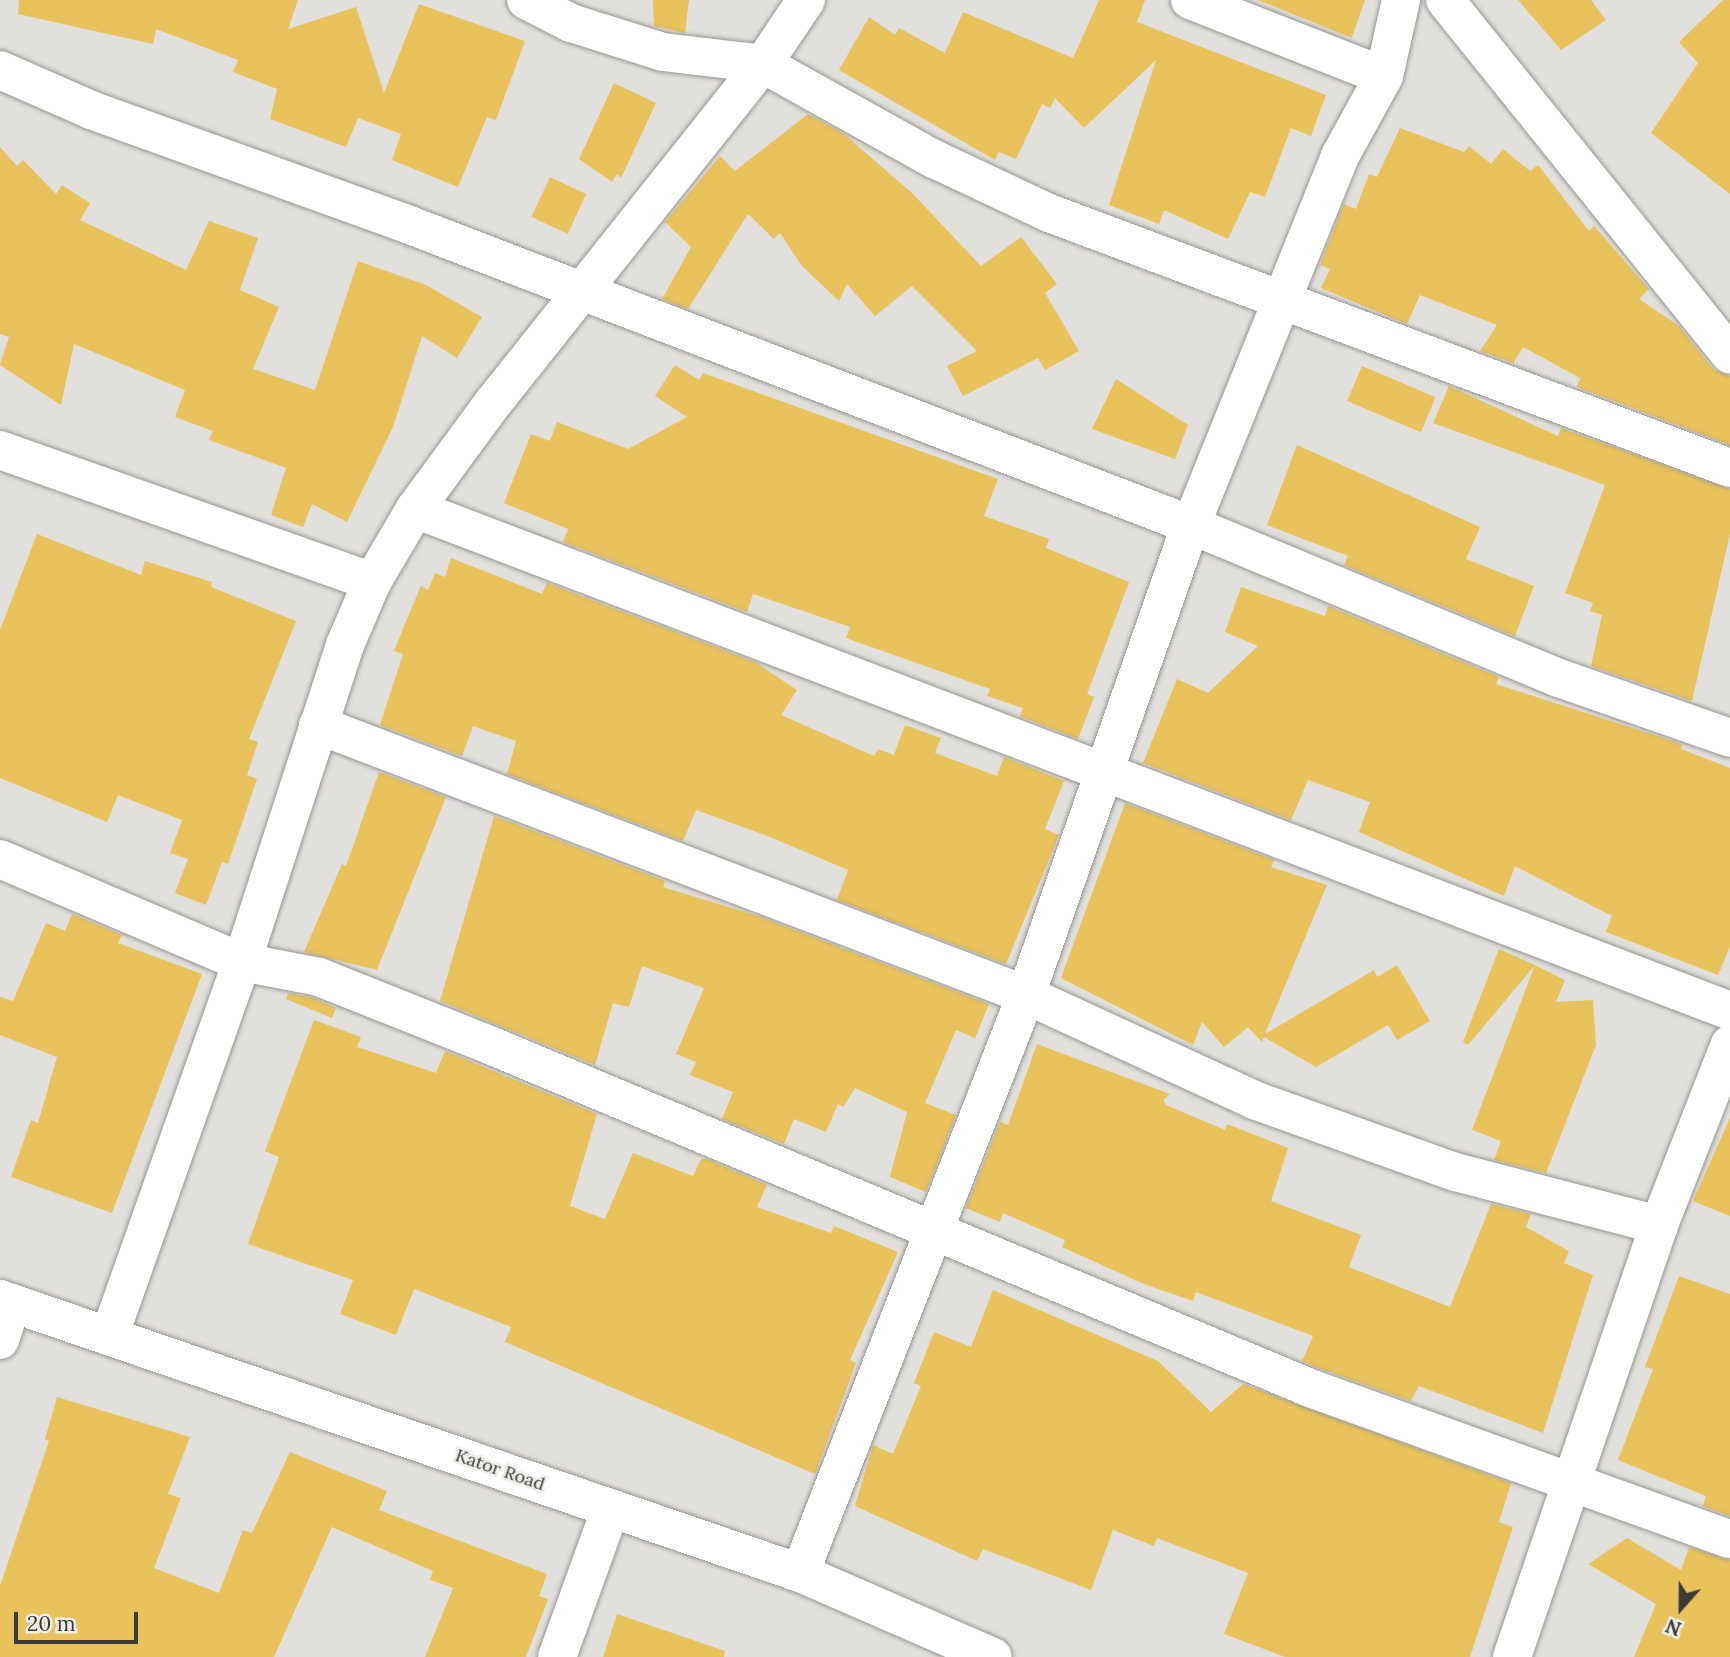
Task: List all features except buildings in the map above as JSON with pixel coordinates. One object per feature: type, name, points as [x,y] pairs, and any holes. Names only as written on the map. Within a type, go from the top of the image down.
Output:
[{"type":"street","points":[[526,0],[570,23],[663,52],[764,64],[934,159],[1049,213],[1280,302],[1730,468]]},
{"type":"street","points":[[110,1334],[242,962],[318,725],[372,582],[415,509],[493,403],[583,295],[764,64],[806,0]]},
{"type":"street","points":[[1190,0],[1384,76]]},
{"type":"street","points":[[800,1573],[1026,995],[1191,525],[1340,156],[1384,76],[1401,0]]},
{"type":"street","points":[[1445,0],[1730,355]]},
{"type":"street","points":[[0,70],[91,110],[407,224],[583,295],[1191,525],[1559,678],[1730,738]]},
{"type":"street","points":[[0,450],[372,582]]},
{"type":"street","points":[[415,509],[1730,1011]]},
{"type":"street","points":[[318,725],[1026,995],[1254,1100],[1455,1172],[1659,1225]]},
{"type":"street","points":[[0,859],[242,962],[319,976],[1310,1388],[1576,1480],[1730,1539]]},
{"type":"street","points":[[1512,1657],[1576,1480],[1659,1225],[1730,1044]]},
{"type":"street","points":[[0,1340],[6,1301]]},
{"type":"street","name":"Kator Road","points":[[6,1301],[110,1334],[800,1573],[993,1657]]},
{"type":"street","points":[[557,1657],[611,1508]]}]
